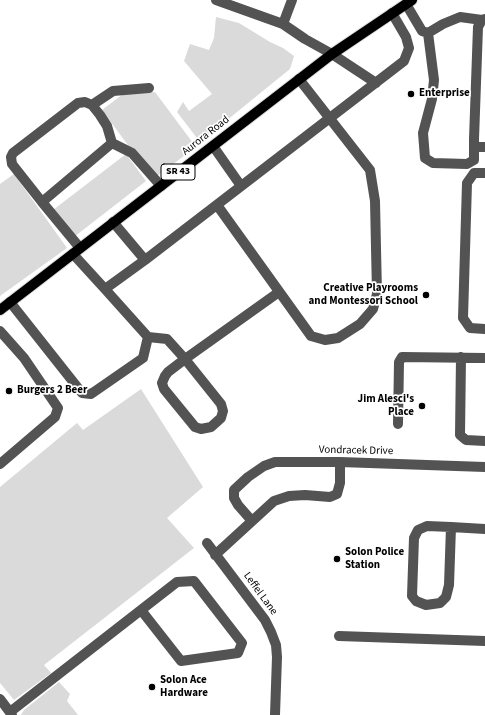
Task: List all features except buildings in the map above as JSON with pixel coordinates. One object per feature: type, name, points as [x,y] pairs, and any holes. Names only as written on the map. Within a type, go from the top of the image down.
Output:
[{"type":"main road","name":"Aurora Road","points":[[0,310],[332,54],[409,2]]},
{"type":"street","points":[[216,0],[283,24],[376,83]]},
{"type":"street","points":[[283,24],[292,0]]},
{"type":"street","points":[[409,2],[422,31],[428,33],[443,24],[460,17],[484,20]]},
{"type":"street","points":[[105,289],[404,61],[409,48],[406,37],[392,13]]},
{"type":"street","points":[[428,33],[434,80],[432,99],[423,133],[425,158],[433,163],[467,164],[474,160],[478,27],[484,20]]},
{"type":"street","points":[[217,205],[311,336],[325,340],[338,338],[360,324],[373,310],[377,294],[375,200],[370,170],[299,79]]},
{"type":"street","points":[[92,105],[112,91],[149,88]]},
{"type":"street","points":[[161,186],[132,153],[112,143],[107,126],[100,115],[92,105],[85,102],[78,103],[13,153],[11,157],[12,164],[42,202],[76,251],[105,289],[148,337],[167,339],[185,359],[221,404],[223,411],[222,418],[211,427],[201,429],[195,427],[164,389],[162,383],[165,376],[185,359],[279,292]]},
{"type":"street","points":[[42,202],[112,143]]},
{"type":"street","points":[[213,146],[241,186]]},
{"type":"street","points":[[474,147],[485,147]]},
{"type":"street","points":[[485,173],[474,173],[467,183],[463,318],[470,328],[485,329]]},
{"type":"street","points":[[113,222],[145,260]]},
{"type":"street","points":[[10,302],[82,393],[91,394],[143,358],[148,337]]},
{"type":"street","points":[[0,331],[24,358],[58,408],[55,417],[0,464]]},
{"type":"street","points":[[398,424],[399,362],[402,357],[485,358]]},
{"type":"street","points":[[461,358],[460,435],[466,440],[485,441]]},
{"type":"street","name":"Vondracek Drive","points":[[252,521],[238,505],[234,498],[234,490],[248,477],[264,466],[275,462],[340,462],[485,467]]},
{"type":"street","points":[[215,555],[274,501],[289,496],[305,495],[330,497],[336,494],[340,483],[340,462]]},
{"type":"street","points":[[451,527],[449,585],[446,597],[440,602],[426,605],[416,601],[412,596],[414,538],[418,530],[427,526],[451,527],[485,529]]},
{"type":"street","name":"Leffel Lane","points":[[207,543],[265,620],[271,632],[276,645],[277,658],[274,715]]},
{"type":"street","points":[[0,699],[11,714],[141,610],[177,582],[194,581],[242,643],[238,653],[181,661],[141,610]]},
{"type":"street","points":[[339,636],[485,641]]},
{"type":"shaded area","points":[[216,17],[239,23],[270,42],[283,48],[294,56],[290,69],[200,142],[177,112],[183,102],[189,111],[212,94],[184,61],[190,44],[209,50],[214,38]]},
{"type":"shaded area","points":[[155,92],[196,147],[153,179],[102,110],[123,94]]},
{"type":"shaded area","points":[[126,154],[146,181],[74,237],[53,210]]},
{"type":"shaded area","points":[[14,174],[67,248],[0,296],[0,184]]},
{"type":"shaded area","points":[[141,389],[203,487],[167,518],[194,548],[44,665],[51,673],[14,700],[0,683],[0,487],[77,423],[83,430]]},
{"type":"shaded area","points":[[59,682],[70,694],[67,701],[78,715],[21,715],[24,710]]},
{"type":"place","name":"Enterprise","points":[[411,94]]},
{"type":"place","name":"Creative Playrooms and Montessori School","points":[[426,295]]},
{"type":"place","name":"Burgers 2 Beer","points":[[9,391]]},
{"type":"place","name":"Jim Alesci's Place","points":[[422,406]]},
{"type":"place","name":"Solon Police Station","points":[[337,559]]},
{"type":"place","name":"Solon Ace Hardware","points":[[152,687]]}]
